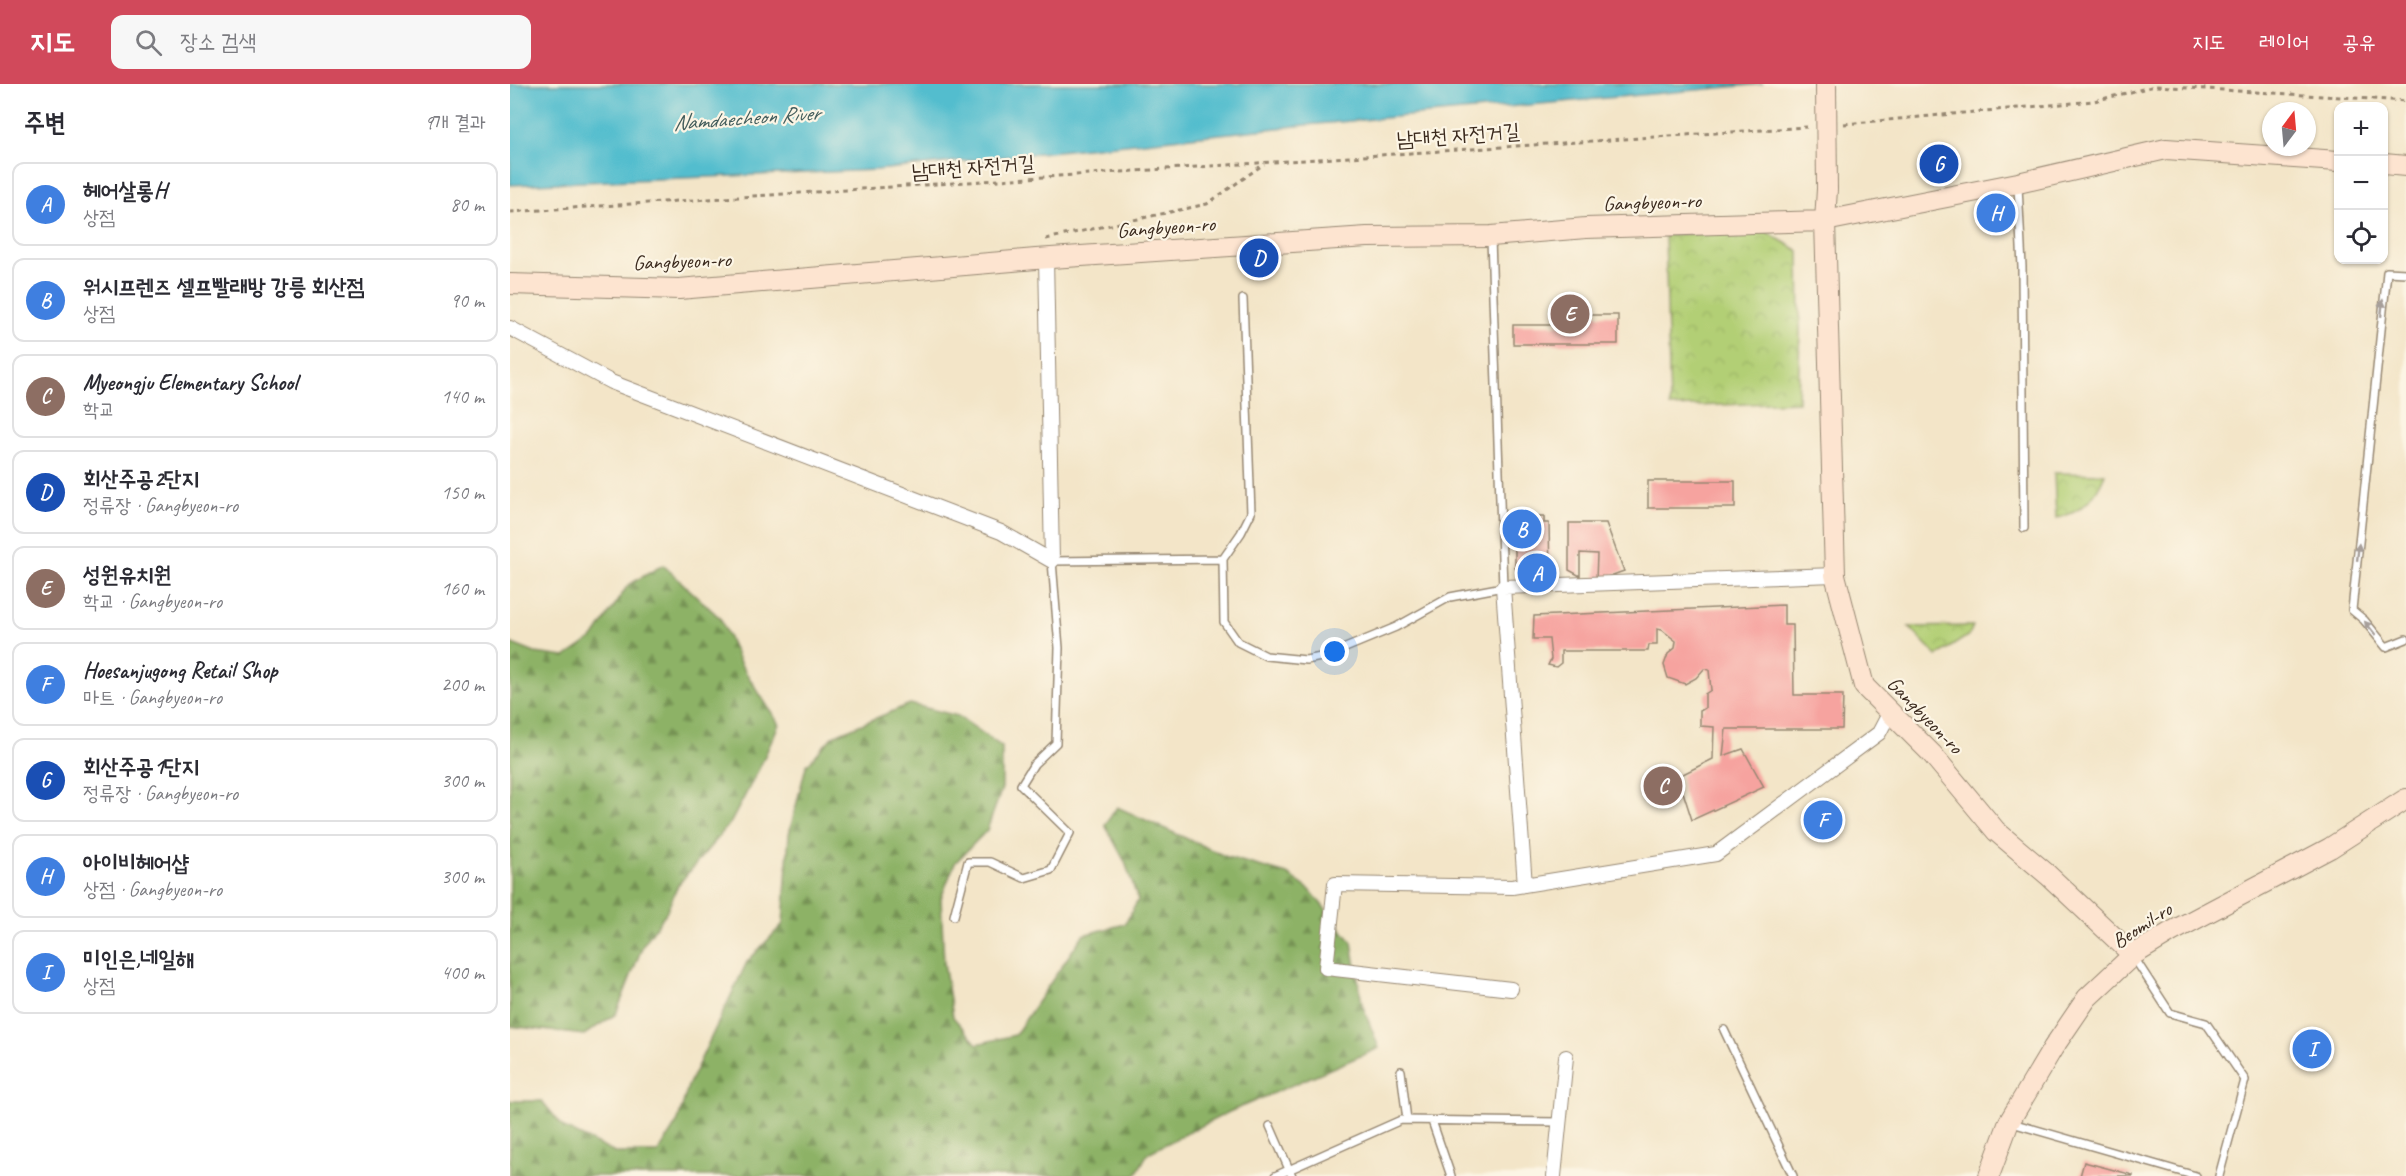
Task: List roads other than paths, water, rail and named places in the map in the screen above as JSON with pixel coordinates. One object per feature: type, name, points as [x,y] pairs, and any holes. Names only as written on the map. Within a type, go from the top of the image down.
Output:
[{"type":"street","name":"Gangbyeon-ro","points":[[1826,84],[1826,221],[1834,575],[1864,686],[1932,754],[1996,831],[2048,874],[2133,955]]},
{"type":"street","name":"Gangbyeon-ro","points":[[510,285],[679,289],[1041,259],[1367,237],[1491,236],[1586,228],[1826,221],[2018,183],[2166,149],[2334,161]]},
{"type":"street","points":[[2388,164],[2406,166]]},
{"type":"street","points":[[1041,259],[1052,561]]},
{"type":"street","points":[[510,327],[611,382],[1000,532],[1052,561]]},
{"type":"street","points":[[1525,885],[1503,587],[1834,575]]},
{"type":"street","points":[[1511,989],[1326,968],[1335,884],[1512,887],[1716,854],[1879,733],[1890,712]]},
{"type":"street","name":"Beomil-ro","points":[[1989,1176],[2009,1122],[2052,1048],[2087,998],[2133,955],[2171,932],[2330,848],[2406,799]]},
{"type":"street","points":[[1554,1176],[1566,1057]]},
{"type":"lane","points":[[2018,183],[2022,267],[2024,528]]},
{"type":"lane","points":[[1243,299],[1251,513],[1241,533],[1223,559],[1224,622],[1238,642],[1266,656],[1306,660],[1326,656],[1396,627],[1450,597],[1503,587],[1491,236]]},
{"type":"lane","points":[[2406,273],[2386,272],[2352,610],[2364,620],[2386,647],[2406,639]]},
{"type":"lane","points":[[954,916],[968,862],[990,861],[1024,878],[1051,870],[1070,833],[1021,785],[1034,764],[1056,742],[1059,648],[1052,561],[1223,559]]},
{"type":"lane","points":[[2133,955],[2170,1013],[2206,1023],[2245,1080],[2219,1176]]},
{"type":"lane","points":[[1724,1030],[1793,1176]]},
{"type":"lane","points":[[1401,1071],[1407,1120]]},
{"type":"lane","points":[[1275,1176],[1291,1173],[1401,1120],[1559,1122]]},
{"type":"lane","points":[[1432,1121],[1451,1176]]},
{"type":"lane","points":[[2009,1122],[2196,1176]]},
{"type":"lane","points":[[1270,1126],[1291,1173]]},
{"type":"water","name":"Namdaecheon River","points":[[510,84],[1763,84],[1306,125],[877,170],[510,185]]},
{"type":"place","name":"회산주공1단지","points":[[1939,164]]},
{"type":"place","name":"아이비헤어샵","points":[[1996,213]]},
{"type":"place","name":"회산주공2단지","points":[[1259,258]]},
{"type":"place","name":"성원유치원","points":[[1570,314]]},
{"type":"place","name":"워시프렌즈 셀프빨래방 강릉 회산점","points":[[1522,529]]},
{"type":"place","name":"헤어살롱H","points":[[1537,573]]},
{"type":"place","name":"Myeongju Elementary School","points":[[1663,786]]},
{"type":"place","name":"Hoesanjugong Retail Shop","points":[[1823,820]]},
{"type":"place","name":"미인은,네일해","points":[[2312,1049]]}]
